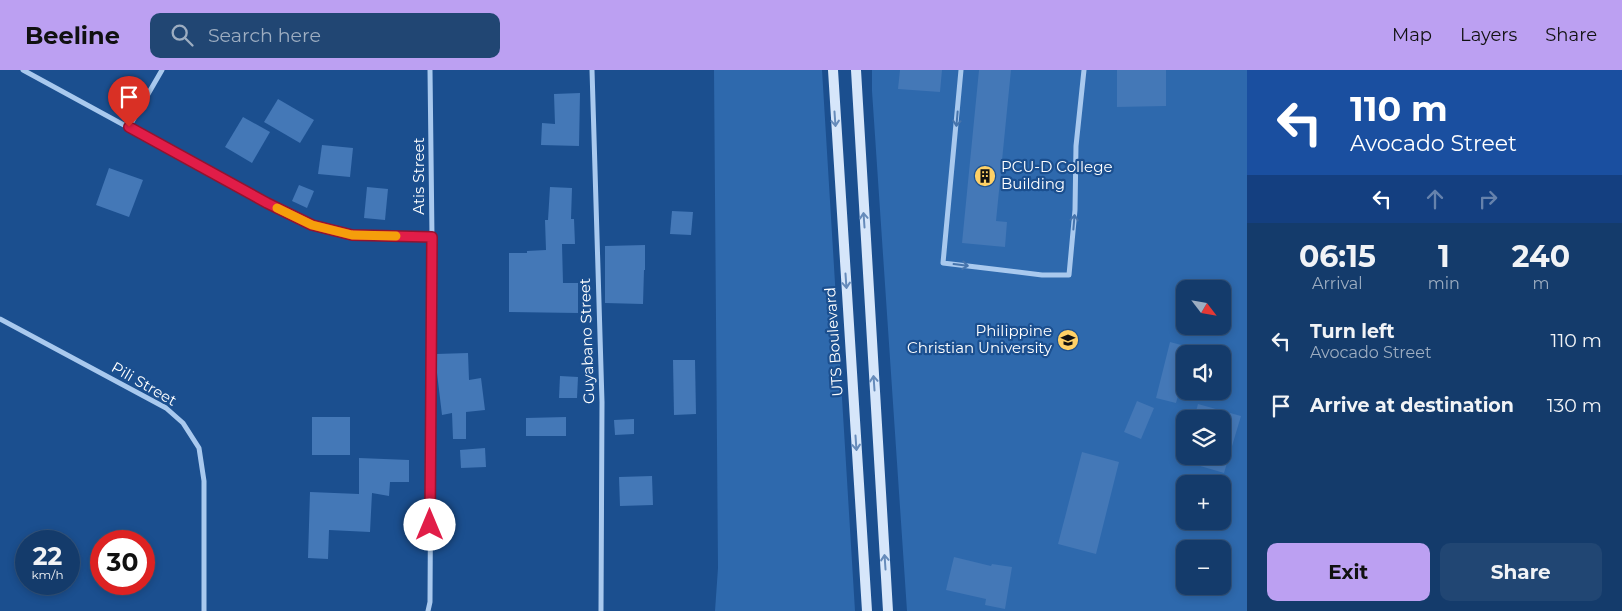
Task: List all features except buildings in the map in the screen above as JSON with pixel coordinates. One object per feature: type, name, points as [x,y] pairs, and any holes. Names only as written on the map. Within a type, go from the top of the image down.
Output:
[{"type":"main road","name":"UTS Boulevard","points":[[833,70],[867,611]]},
{"type":"main road","points":[[856,70],[888,611]]},
{"type":"street","points":[[23,70],[258,198],[312,225],[352,235],[432,237]]},
{"type":"street","points":[[129,127],[162,70]]},
{"type":"street","name":"Atis Street","points":[[428,611],[430,602],[432,237],[430,70]]},
{"type":"street","name":"Guyabano Street","points":[[592,70],[602,402],[601,611]]},
{"type":"street","points":[[961,70],[943,263],[1042,275],[1069,275],[1075,210],[1076,146],[1084,70]]},
{"type":"street","name":"Pili Street","points":[[0,319],[166,408],[183,423],[199,448],[204,481],[204,611]]},
{"type":"shaded area","points":[[714,70],[822,70],[855,611],[715,611],[718,568]]},
{"type":"shaded area","name":"Philippine Christian University","points":[[872,70],[1247,70],[1247,611],[907,611]]},
{"type":"slow traffic","points":[[277,208],[312,225],[352,235],[396,236]]},
{"type":"place","name":"PCU-D College Building","points":[[985,176]]},
{"type":"place","name":"Philippine Christian University","points":[[1068,340]]},
{"type":"route","points":[[129,127],[267,203],[312,225],[352,235],[432,237],[430,525]]}]
